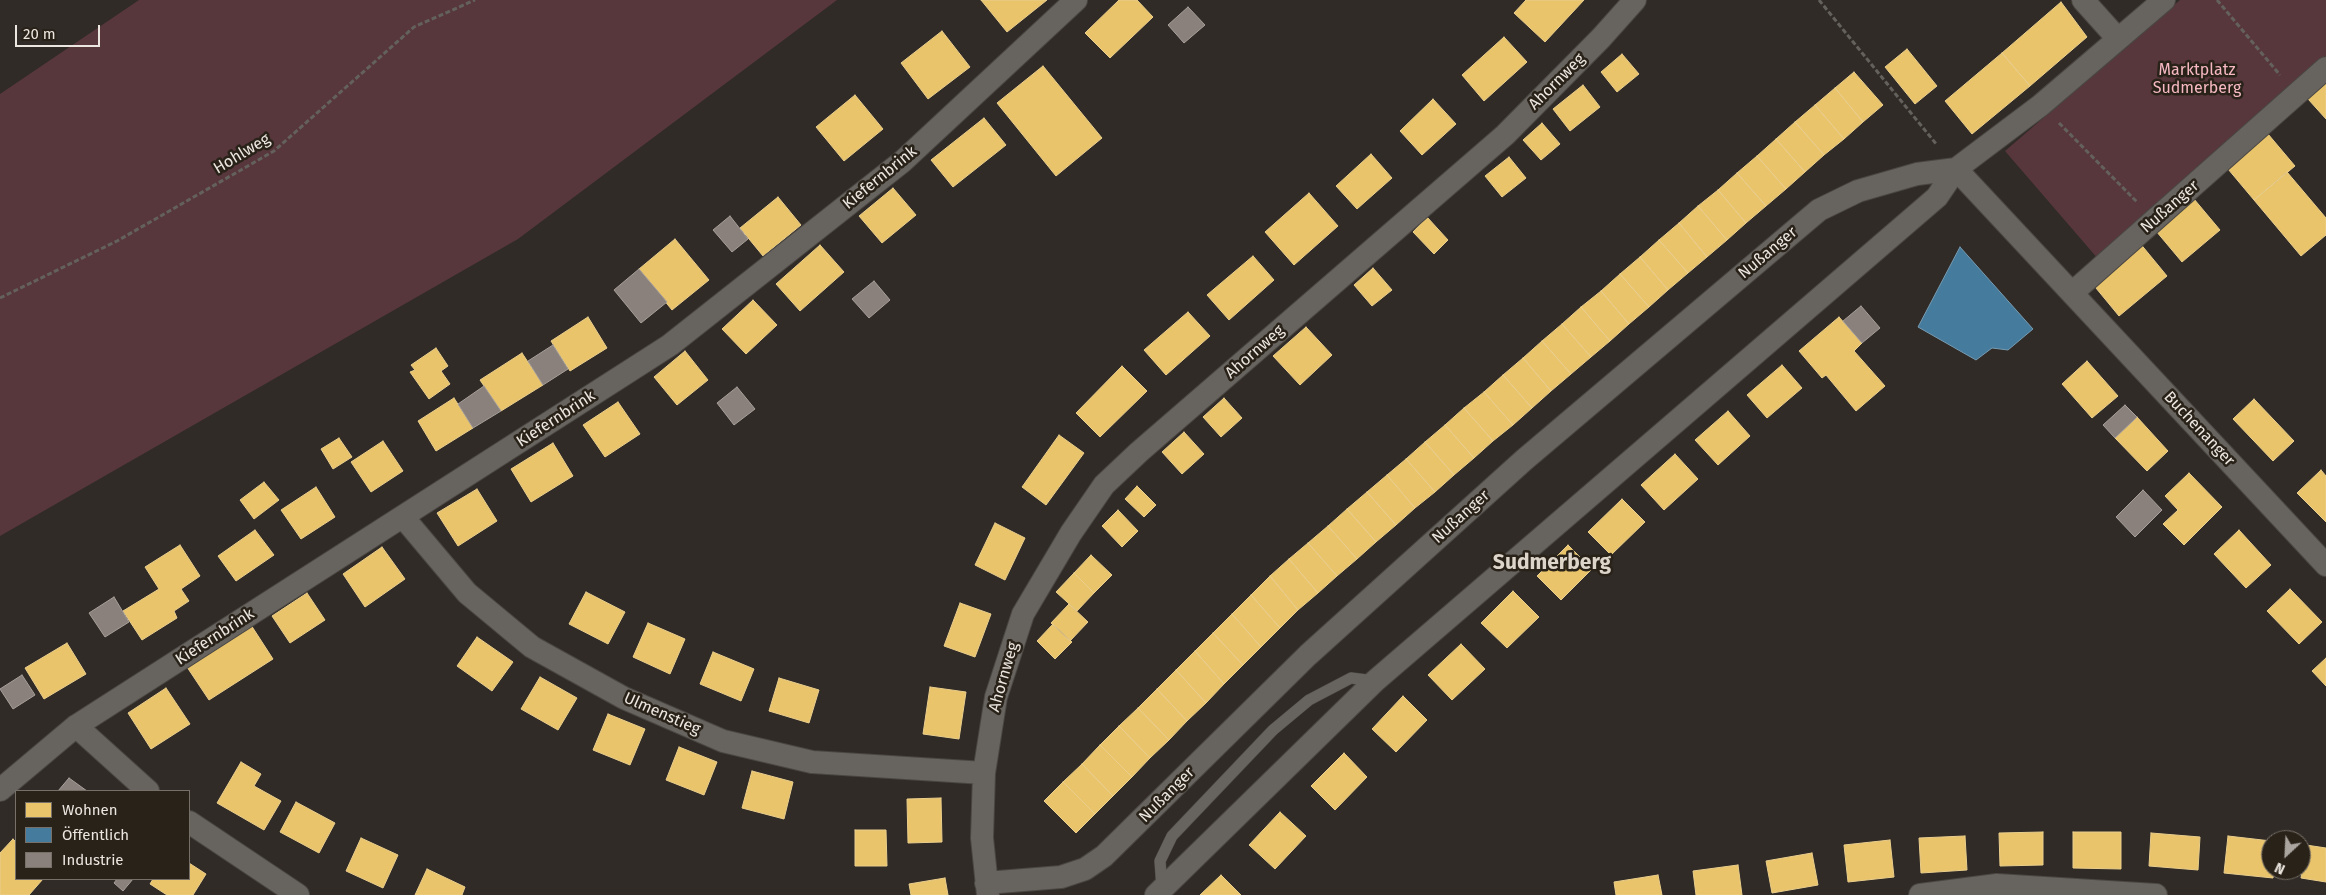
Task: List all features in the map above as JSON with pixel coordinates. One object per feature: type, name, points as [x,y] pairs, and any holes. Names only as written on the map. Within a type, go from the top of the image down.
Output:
[{"type":"street","name":"Kiefernbrink","points":[[0,790],[76,726],[670,345],[903,161],[1076,0]]},
{"type":"street","name":"Ahornweg","points":[[987,889],[982,838],[984,773],[996,698],[1023,614],[1071,532],[1104,485],[1139,452],[1505,135],[1601,38],[1634,0]]},
{"type":"street","points":[[2083,0],[2118,39]]},
{"type":"street","name":"Nußanger","points":[[1159,892],[1376,681],[1937,197],[1956,169],[2041,105],[2164,0]]},
{"type":"street","name":"Nußanger","points":[[2072,293],[2326,68]]},
{"type":"street","name":"Nußanger","points":[[987,889],[1061,877],[1085,869],[1104,856],[1308,655],[1524,460],[1819,210],[1858,190],[1917,174],[1956,169]]},
{"type":"street","points":[[1956,169],[2072,293]]},
{"type":"street","name":"Buchenanger","points":[[2072,293],[2326,565]]},
{"type":"street","name":"Ulmenstieg","points":[[403,517],[467,593],[532,647],[624,698],[723,740],[812,762],[984,773]]},
{"type":"street","points":[[76,726],[147,790]]},
{"type":"street","points":[[190,823],[298,895]]},
{"type":"street","points":[[1920,895],[1997,885],[2156,895]]},
{"type":"lane","points":[[1159,892],[1160,861],[1172,836],[1273,730],[1309,700],[1351,678],[1376,681]]},
{"type":"path","name":"Hohlweg","points":[[0,298],[117,241],[274,151],[414,27],[475,0]]},
{"type":"path","points":[[1819,0],[1904,102],[1956,169]]},
{"type":"path","points":[[2217,0],[2296,95]]},
{"type":"path","points":[[2041,105],[2155,220]]},
{"type":"green space","points":[[139,0],[837,0],[518,239],[0,536],[0,94]]},
{"type":"green space","name":"Marktplatz Sudmerberg","points":[[2180,0],[2326,0],[2326,65],[2099,260],[2005,151]]},
{"type":"building: Wohnen","points":[[981,0],[1047,0],[1007,32]]},
{"type":"building: Wohnen","points":[[1119,0],[1137,0],[1153,17],[1110,58],[1085,33]]},
{"type":"building: Wohnen","points":[[1526,0],[1584,0],[1545,42],[1514,13]]},
{"type":"building: Wohnen","points":[[2061,2],[2087,37],[2030,86],[2002,53]]},
{"type":"building: Wohnen","points":[[942,31],[970,67],[928,99],[901,63]]},
{"type":"building: Wohnen","points":[[1504,37],[1527,62],[1484,101],[1462,75]]},
{"type":"building: Wohnen","points":[[1907,49],[1937,86],[1915,104],[1885,67]]},
{"type":"building: Wohnen","points":[[2002,53],[2030,86],[1972,134],[1945,101]]},
{"type":"building: Wohnen","points":[[1622,54],[1639,74],[1617,92],[1601,72]]},
{"type":"building: Wohnen","points":[[1043,66],[1102,138],[1056,176],[997,103]]},
{"type":"building: Wohnen","points":[[1854,72],[1883,105],[1863,122],[1835,88]]},
{"type":"building: Wohnen","points":[[2326,83],[2326,119],[2308,99]]},
{"type":"building: Wohnen","points":[[1583,85],[1600,107],[1570,131],[1553,109]]},
{"type":"building: Wohnen","points":[[1835,88],[1863,122],[1844,139],[1815,105]]},
{"type":"building: Wohnen","points":[[855,95],[883,129],[844,161],[816,127]]},
{"type":"building: Wohnen","points":[[1433,99],[1456,124],[1422,155],[1400,131]]},
{"type":"building: Wohnen","points":[[1815,105],[1844,139],[1824,155],[1795,122]]},
{"type":"building: Wohnen","points":[[984,118],[1006,145],[953,187],[931,160]]},
{"type":"building: Wohnen","points":[[1795,122],[1824,155],[1805,172],[1776,139]]},
{"type":"building: Wohnen","points":[[1542,123],[1560,144],[1541,160],[1523,140]]},
{"type":"building: Wohnen","points":[[2268,134],[2295,166],[2254,200],[2228,169]]},
{"type":"building: Wohnen","points":[[1776,139],[1805,172],[1786,189],[1757,156]]},
{"type":"building: Wohnen","points":[[1371,154],[1392,178],[1357,209],[1336,186]]},
{"type":"building: Wohnen","points":[[1757,156],[1786,189],[1766,206],[1737,173]]},
{"type":"building: Wohnen","points":[[1509,157],[1526,178],[1502,197],[1485,176]]},
{"type":"building: Wohnen","points":[[2287,172],[2326,218],[2326,235],[2301,256],[2254,200]]},
{"type":"building: Wohnen","points":[[1737,173],[1766,206],[1746,223],[1718,190]]},
{"type":"building: Wohnen","points":[[893,188],[916,215],[882,243],[859,216]]},
{"type":"building: Wohnen","points":[[1718,190],[1746,223],[1727,240],[1698,206]]},
{"type":"building: Wohnen","points":[[1309,193],[1338,226],[1294,265],[1265,232]]},
{"type":"building: Wohnen","points":[[778,197],[801,225],[763,256],[740,228]]},
{"type":"building: Wohnen","points":[[2194,199],[2220,230],[2182,262],[2156,231]]},
{"type":"building: Wohnen","points":[[1698,206],[1727,240],[1707,257],[1679,223]]},
{"type":"building: Wohnen","points":[[1427,217],[1448,240],[1434,254],[1413,232]]},
{"type":"building: Wohnen","points":[[1679,223],[1707,257],[1688,273],[1659,240]]},
{"type":"building: Wohnen","points":[[675,239],[709,280],[672,310],[639,269]]},
{"type":"building: Wohnen","points":[[1659,240],[1688,273],[1668,290],[1640,257]]},
{"type":"building: Wohnen","points":[[2139,242],[2167,276],[2119,316],[2091,282]]},
{"type":"building: Wohnen","points":[[820,245],[844,272],[800,311],[776,284]]},
{"type":"building: Wohnen","points":[[1253,256],[1274,280],[1229,320],[1207,295]]},
{"type":"building: Wohnen","points":[[1640,257],[1668,290],[1649,307],[1620,274]]},
{"type":"building: Wohnen","points":[[1373,268],[1392,290],[1372,306],[1354,285]]},
{"type":"building: Wohnen","points":[[1620,274],[1649,307],[1629,324],[1601,291]]},
{"type":"building: Wohnen","points":[[1601,291],[1629,324],[1610,341],[1581,307]]},
{"type":"building: Wohnen","points":[[753,300],[777,325],[746,354],[722,329]]},
{"type":"building: Wohnen","points":[[1581,307],[1610,341],[1591,357],[1562,324]]},
{"type":"building: Wohnen","points":[[1188,312],[1210,336],[1166,375],[1144,350]]},
{"type":"building: Wohnen","points":[[588,317],[607,348],[570,371],[551,341]]},
{"type":"building: Wohnen","points":[[1839,317],[1862,343],[1854,351],[1885,386],[1856,411],[1826,375],[1822,378],[1799,351]]},
{"type":"building: Wohnen","points":[[1562,324],[1591,357],[1571,374],[1542,341]]},
{"type":"building: Wohnen","points":[[1306,327],[1332,355],[1300,385],[1273,356]]},
{"type":"building: Wohnen","points":[[1542,341],[1571,374],[1551,391],[1523,358]]},
{"type":"building: Wohnen","points":[[436,348],[448,366],[441,371],[450,384],[429,399],[410,372],[415,370],[411,365]]},
{"type":"building: Wohnen","points":[[685,351],[708,380],[677,405],[654,377]]},
{"type":"building: Wohnen","points":[[522,353],[543,385],[501,411],[480,380]]},
{"type":"building: Wohnen","points":[[1523,358],[1551,391],[1532,408],[1503,375]]},
{"type":"building: Wohnen","points":[[2087,361],[2118,396],[2092,418],[2062,384]]},
{"type":"building: Wohnen","points":[[1782,365],[1802,388],[1767,418],[1747,395]]},
{"type":"building: Wohnen","points":[[1122,366],[1147,391],[1100,437],[1076,413]]},
{"type":"building: Wohnen","points":[[1503,375],[1532,408],[1513,425],[1484,392]]},
{"type":"building: Wohnen","points":[[1484,392],[1513,425],[1493,441],[1464,408]]},
{"type":"building: Wohnen","points":[[454,398],[473,428],[436,451],[418,421]]},
{"type":"building: Wohnen","points":[[1224,398],[1242,418],[1221,437],[1203,417]]},
{"type":"building: Wohnen","points":[[2254,399],[2294,441],[2273,461],[2233,419]]},
{"type":"building: Wohnen","points":[[618,402],[640,434],[605,457],[583,425]]},
{"type":"building: Wohnen","points":[[1464,408],[1493,441],[1474,458],[1445,425]]},
{"type":"building: Wohnen","points":[[1728,411],[1750,436],[1718,465],[1695,440]]},
{"type":"building: Wohnen","points":[[2137,417],[2168,451],[2147,471],[2115,438]]},
{"type":"building: Wohnen","points":[[1445,425],[1474,458],[1454,475],[1425,442]]},
{"type":"building: Wohnen","points":[[1184,432],[1204,454],[1182,474],[1162,452]]},
{"type":"building: Wohnen","points":[[1059,435],[1084,453],[1046,505],[1022,487]]},
{"type":"building: Wohnen","points":[[339,438],[352,457],[333,469],[321,449]]},
{"type":"building: Wohnen","points":[[383,441],[403,471],[371,492],[351,462]]},
{"type":"building: Wohnen","points":[[1425,442],[1454,475],[1435,492],[1406,459]]},
{"type":"building: Wohnen","points":[[553,443],[573,476],[531,502],[511,469]]},
{"type":"building: Wohnen","points":[[1675,454],[1698,479],[1664,510],[1641,485]]},
{"type":"building: Wohnen","points":[[1406,459],[1435,492],[1415,508],[1387,475]]},
{"type":"building: Wohnen","points":[[2321,470],[2326,476],[2326,522],[2297,493]]},
{"type":"building: Wohnen","points":[[2189,473],[2222,507],[2184,545],[2163,524],[2178,510],[2165,496]]},
{"type":"building: Wohnen","points":[[1387,475],[1415,508],[1396,525],[1367,492]]},
{"type":"building: Wohnen","points":[[264,482],[279,500],[254,519],[240,500]]},
{"type":"building: Wohnen","points":[[1137,486],[1156,505],[1144,517],[1125,499]]},
{"type":"building: Wohnen","points":[[316,487],[335,517],[301,539],[281,510]]},
{"type":"building: Wohnen","points":[[477,489],[497,521],[458,546],[437,513]]},
{"type":"building: Wohnen","points":[[1367,492],[1396,525],[1376,542],[1347,509]]},
{"type":"building: Wohnen","points":[[1622,499],[1645,522],[1611,555],[1588,532]]},
{"type":"building: Wohnen","points":[[1347,509],[1376,542],[1357,559],[1328,526]]},
{"type":"building: Wohnen","points":[[1118,510],[1138,531],[1122,547],[1102,526]]},
{"type":"building: Wohnen","points":[[995,523],[1025,538],[1005,580],[975,565]]},
{"type":"building: Wohnen","points":[[1328,526],[1357,559],[1337,576],[1308,543]]},
{"type":"building: Wohnen","points":[[255,530],[274,555],[236,581],[218,556]]},
{"type":"building: Wohnen","points":[[2239,530],[2271,565],[2246,588],[2214,554]]},
{"type":"building: Wohnen","points":[[1308,543],[1337,576],[1318,593],[1289,559]]},
{"type":"building: Wohnen","points":[[180,545],[200,576],[181,589],[189,601],[174,611],[177,618],[142,640],[123,611],[159,589],[145,567]]},
{"type":"building: Wohnen","points":[[1568,545],[1592,569],[1561,600],[1537,576]]},
{"type":"building: Wohnen","points":[[382,547],[405,579],[365,607],[343,574]]},
{"type":"building: Wohnen","points":[[1091,555],[1112,575],[1094,593],[1074,573]]},
{"type":"building: Wohnen","points":[[1289,559],[1318,593],[1298,610],[1270,576]]},
{"type":"building: Wohnen","points":[[1074,573],[1094,593],[1077,611],[1056,592]]},
{"type":"building: Wohnen","points":[[1270,576],[1298,610],[1280,628],[1251,595]]},
{"type":"building: Wohnen","points":[[2290,589],[2322,622],[2299,644],[2267,611]]},
{"type":"building: Wohnen","points":[[1513,591],[1539,617],[1507,648],[1481,623]]},
{"type":"building: Wohnen","points":[[586,592],[625,612],[608,644],[569,624]]},
{"type":"building: Wohnen","points":[[307,593],[325,620],[290,643],[272,616]]},
{"type":"building: Wohnen","points":[[1251,595],[1280,628],[1261,647],[1232,614]]},
{"type":"building: Wohnen","points":[[960,603],[991,614],[975,657],[944,646]]},
{"type":"building: Wohnen","points":[[1069,604],[1088,622],[1070,641],[1051,623]]},
{"type":"building: Wohnen","points":[[1232,614],[1261,647],[1243,665],[1213,633]]},
{"type":"building: Wohnen","points":[[648,623],[685,639],[670,674],[633,657]]},
{"type":"building: Wohnen","points":[[1053,624],[1072,642],[1055,659],[1037,641]]},
{"type":"building: Wohnen","points":[[251,625],[273,659],[209,700],[187,667]]},
{"type":"building: Wohnen","points":[[1213,633],[1243,665],[1224,684],[1195,651]]},
{"type":"building: Wohnen","points":[[477,637],[513,662],[492,691],[457,666]]},
{"type":"building: Wohnen","points":[[67,643],[86,674],[44,699],[25,668]]},
{"type":"building: Wohnen","points":[[1461,644],[1485,669],[1452,700],[1428,675]]},
{"type":"building: Wohnen","points":[[1195,651],[1224,684],[1206,703],[1176,670]]},
{"type":"building: Wohnen","points":[[713,652],[754,669],[741,701],[700,684]]},
{"type":"building: Wohnen","points":[[2326,658],[2326,686],[2312,671]]},
{"type":"building: Wohnen","points":[[1176,670],[1206,703],[1187,721],[1157,689]]},
{"type":"building: Wohnen","points":[[540,677],[577,698],[558,730],[521,709]]},
{"type":"building: Wohnen","points":[[779,678],[819,690],[809,723],[769,711]]},
{"type":"building: Wohnen","points":[[930,687],[966,692],[959,739],[923,734]]},
{"type":"building: Wohnen","points":[[166,688],[190,724],[151,749],[128,713]]},
{"type":"building: Wohnen","points":[[1157,689],[1187,721],[1169,740],[1138,708]]},
{"type":"building: Wohnen","points":[[1403,696],[1427,720],[1396,752],[1372,729]]},
{"type":"building: Wohnen","points":[[1138,708],[1169,740],[1150,758],[1119,726]]},
{"type":"building: Wohnen","points":[[608,714],[645,729],[630,765],[593,750]]},
{"type":"building: Wohnen","points":[[1119,726],[1150,758],[1132,777],[1100,745]]},
{"type":"building: Wohnen","points":[[1100,745],[1132,777],[1113,796],[1082,764]]},
{"type":"building: Wohnen","points":[[679,747],[717,762],[704,795],[666,780]]},
{"type":"building: Wohnen","points":[[1344,753],[1367,777],[1335,810],[1311,786]]},
{"type":"building: Wohnen","points":[[241,762],[261,774],[254,786],[281,801],[264,830],[217,803]]},
{"type":"building: Wohnen","points":[[1082,764],[1113,796],[1095,814],[1063,782]]},
{"type":"building: Wohnen","points":[[752,771],[793,782],[784,819],[742,808]]},
{"type":"building: Wohnen","points":[[1063,782],[1095,814],[1076,833],[1044,801]]},
{"type":"building: Wohnen","points":[[941,798],[942,842],[908,843],[907,799]]},
{"type":"building: Wohnen","points":[[296,802],[335,823],[319,853],[280,832]]},
{"type":"building: Wohnen","points":[[1280,812],[1306,836],[1275,869],[1249,845]]},
{"type":"building: Wohnen","points":[[855,830],[886,830],[887,866],[855,866]]},
{"type":"building: Wohnen","points":[[2043,832],[2043,865],[2000,866],[1999,833]]},
{"type":"building: Wohnen","points":[[2073,832],[2121,832],[2121,869],[2073,868]]},
{"type":"building: Wohnen","points":[[2151,833],[2200,837],[2198,870],[2149,866]]},
{"type":"building: Wohnen","points":[[1965,836],[1967,870],[1921,873],[1919,838]]},
{"type":"building: Wohnen","points":[[2228,836],[2261,840],[2261,877],[2224,873]]},
{"type":"building: Wohnen","points":[[361,838],[398,855],[383,888],[346,871]]},
{"type":"building: Wohnen","points":[[13,839],[15,841],[15,880],[42,880],[29,895],[0,895],[0,853]]},
{"type":"building: Wohnen","points":[[1890,840],[1894,877],[1848,882],[1844,845]]},
{"type":"building: Wohnen","points":[[2311,846],[2326,848],[2326,882],[2311,880]]},
{"type":"building: Wohnen","points":[[1812,853],[1818,885],[1772,893],[1766,861]]},
{"type":"building: Wohnen","points":[[190,864],[206,874],[193,895],[167,895],[150,884],[152,880],[190,880]]},
{"type":"building: Wohnen","points":[[1738,865],[1742,895],[1696,895],[1693,871]]},
{"type":"building: Wohnen","points":[[427,869],[465,887],[462,895],[415,895]]},
{"type":"building: Wohnen","points":[[1221,875],[1241,895],[1200,895]]},
{"type":"building: Wohnen","points":[[1658,875],[1662,895],[1616,895],[1614,882]]},
{"type":"building: Wohnen","points":[[945,878],[948,895],[911,895],[909,884]]},
{"type":"building: Öffentlich","points":[[1960,247],[2033,329],[2008,350],[1992,348],[1976,360],[1918,327]]},
{"type":"building: Industrie","points":[[1188,7],[1205,25],[1184,43],[1168,25]]},
{"type":"building: Industrie","points":[[730,216],[748,239],[732,252],[713,230]]},
{"type":"building: Industrie","points":[[639,269],[667,302],[641,323],[614,290]]},
{"type":"building: Industrie","points":[[874,281],[890,300],[869,318],[852,299]]},
{"type":"building: Industrie","points":[[1861,306],[1880,328],[1862,343],[1843,321]]},
{"type":"building: Industrie","points":[[553,345],[568,369],[543,385],[528,361]]},
{"type":"building: Industrie","points":[[484,386],[501,411],[473,428],[458,404]]},
{"type":"building: Industrie","points":[[737,387],[755,409],[734,425],[717,403]]},
{"type":"building: Industrie","points":[[2125,405],[2137,417],[2115,438],[2103,425]]},
{"type":"building: Industrie","points":[[2143,490],[2162,510],[2135,537],[2116,517]]},
{"type":"building: Industrie","points":[[114,597],[129,622],[105,637],[89,613]]},
{"type":"building: Industrie","points":[[22,675],[35,695],[13,709],[0,689]]},
{"type":"building: Industrie","points":[[69,778],[86,790],[59,790]]},
{"type":"building: Industrie","points":[[116,880],[132,880],[123,891],[114,883]]},
{"type":"district","name":"Sudmerberg","points":[[1552,563]]}]
